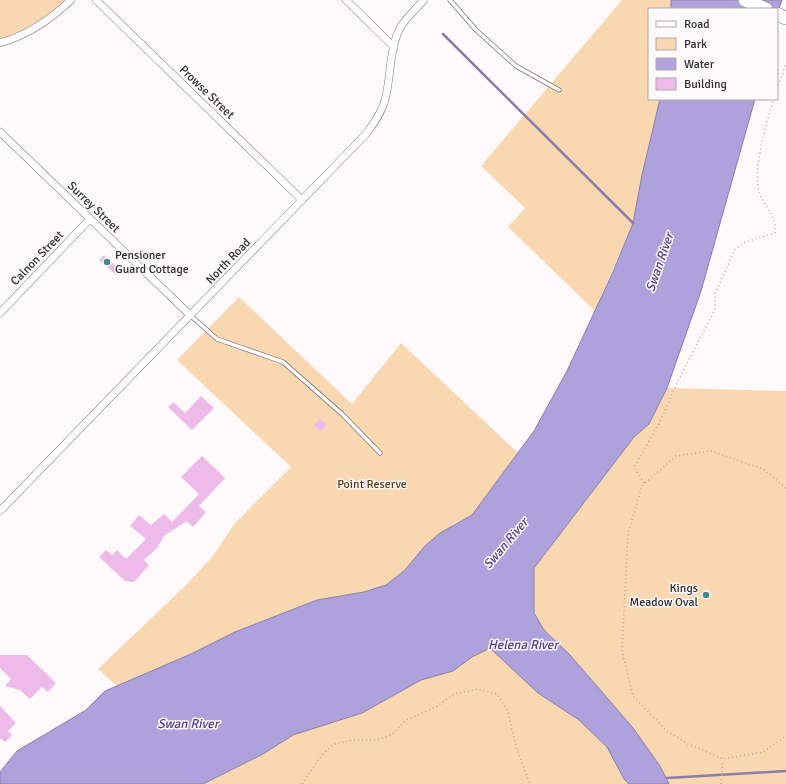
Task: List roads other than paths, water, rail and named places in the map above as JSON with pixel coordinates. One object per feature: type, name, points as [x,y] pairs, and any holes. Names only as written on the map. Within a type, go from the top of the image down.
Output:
[{"type":"highway","points":[[745,0],[764,8]]},
{"type":"street","points":[[0,43],[24,35],[36,28],[71,0]]},
{"type":"street","name":"Prowse Street","points":[[96,0],[302,200]]},
{"type":"street","points":[[346,0],[394,47]]},
{"type":"street","name":"North Road","points":[[0,511],[367,133],[374,124],[385,100],[398,32],[405,19],[424,0]]},
{"type":"street","name":"Surrey Street","points":[[0,132],[190,315]]},
{"type":"street","name":"Calnon Street","points":[[0,313],[90,219]]},
{"type":"lane","points":[[450,0],[476,30],[516,66],[559,90]]},
{"type":"lane","points":[[190,315],[217,339],[283,362],[342,414],[380,453]]},
{"type":"water","points":[[671,0],[782,0],[778,11],[778,8],[671,8]]},
{"type":"water","name":"Swan River","points":[[660,100],[755,100],[701,291],[667,388],[649,424],[634,437],[534,568],[534,613],[544,630],[570,655],[633,728],[660,766],[669,784],[629,784],[624,779],[607,747],[579,720],[538,693],[490,648],[472,657],[453,671],[421,680],[362,713],[293,735],[263,754],[203,784],[0,784],[0,772],[17,751],[86,710],[105,691],[191,654],[235,632],[317,600],[364,592],[386,585],[405,570],[425,546],[440,533],[472,515],[534,431],[567,371],[613,272],[633,223],[642,175]]},
{"type":"waterway","points":[[443,34],[633,223]]},
{"type":"waterway","points":[[667,778],[786,771]]},
{"type":"place","name":"Pensioner Guard Cottage","points":[[107,262]]},
{"type":"place","name":"Kings Meadow Oval","points":[[706,595]]},
{"type":"park label","name":"Point Reserve","points":[[372,484]]},
{"type":"water label","name":"Helena River","points":[[523,644]]}]
